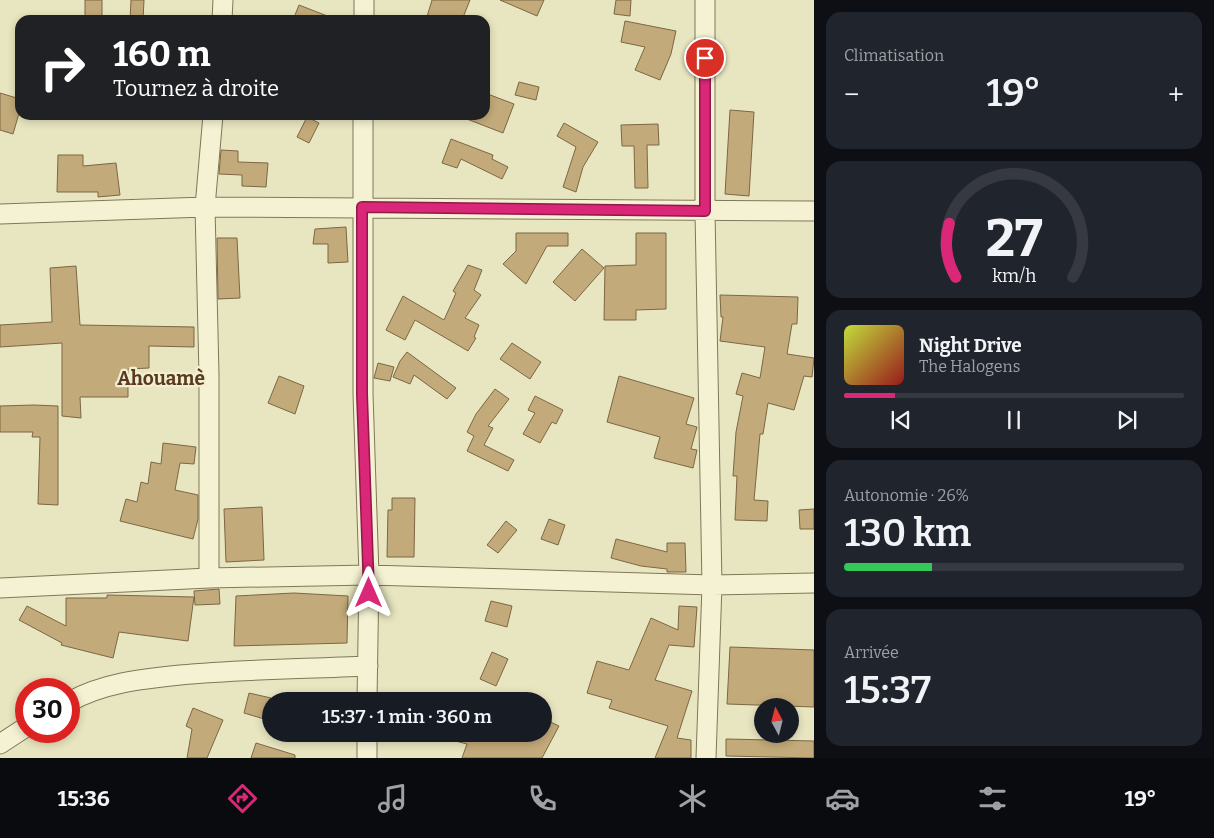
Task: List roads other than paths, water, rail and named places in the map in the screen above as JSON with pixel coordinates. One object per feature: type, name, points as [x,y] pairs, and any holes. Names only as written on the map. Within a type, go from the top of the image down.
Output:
[{"type":"street","points":[[222,15],[223,0]]},
{"type":"street","points":[[364,0],[364,15]]},
{"type":"street","points":[[705,0],[705,211],[712,585],[706,758]]},
{"type":"street","points":[[209,578],[209,375],[205,207],[213,120]]},
{"type":"street","points":[[363,120],[362,394],[369,575],[367,692]]},
{"type":"street","points":[[0,214],[205,207],[814,211]]},
{"type":"street","points":[[0,588],[209,578],[369,575],[712,585],[814,583]]},
{"type":"street","points":[[80,697],[104,686],[142,679],[210,672],[368,666]]},
{"type":"street","points":[[0,744],[15,734]]},
{"type":"street","points":[[367,742],[367,758]]},
{"type":"district","name":"Ahouamè","points":[[161,378]]}]
